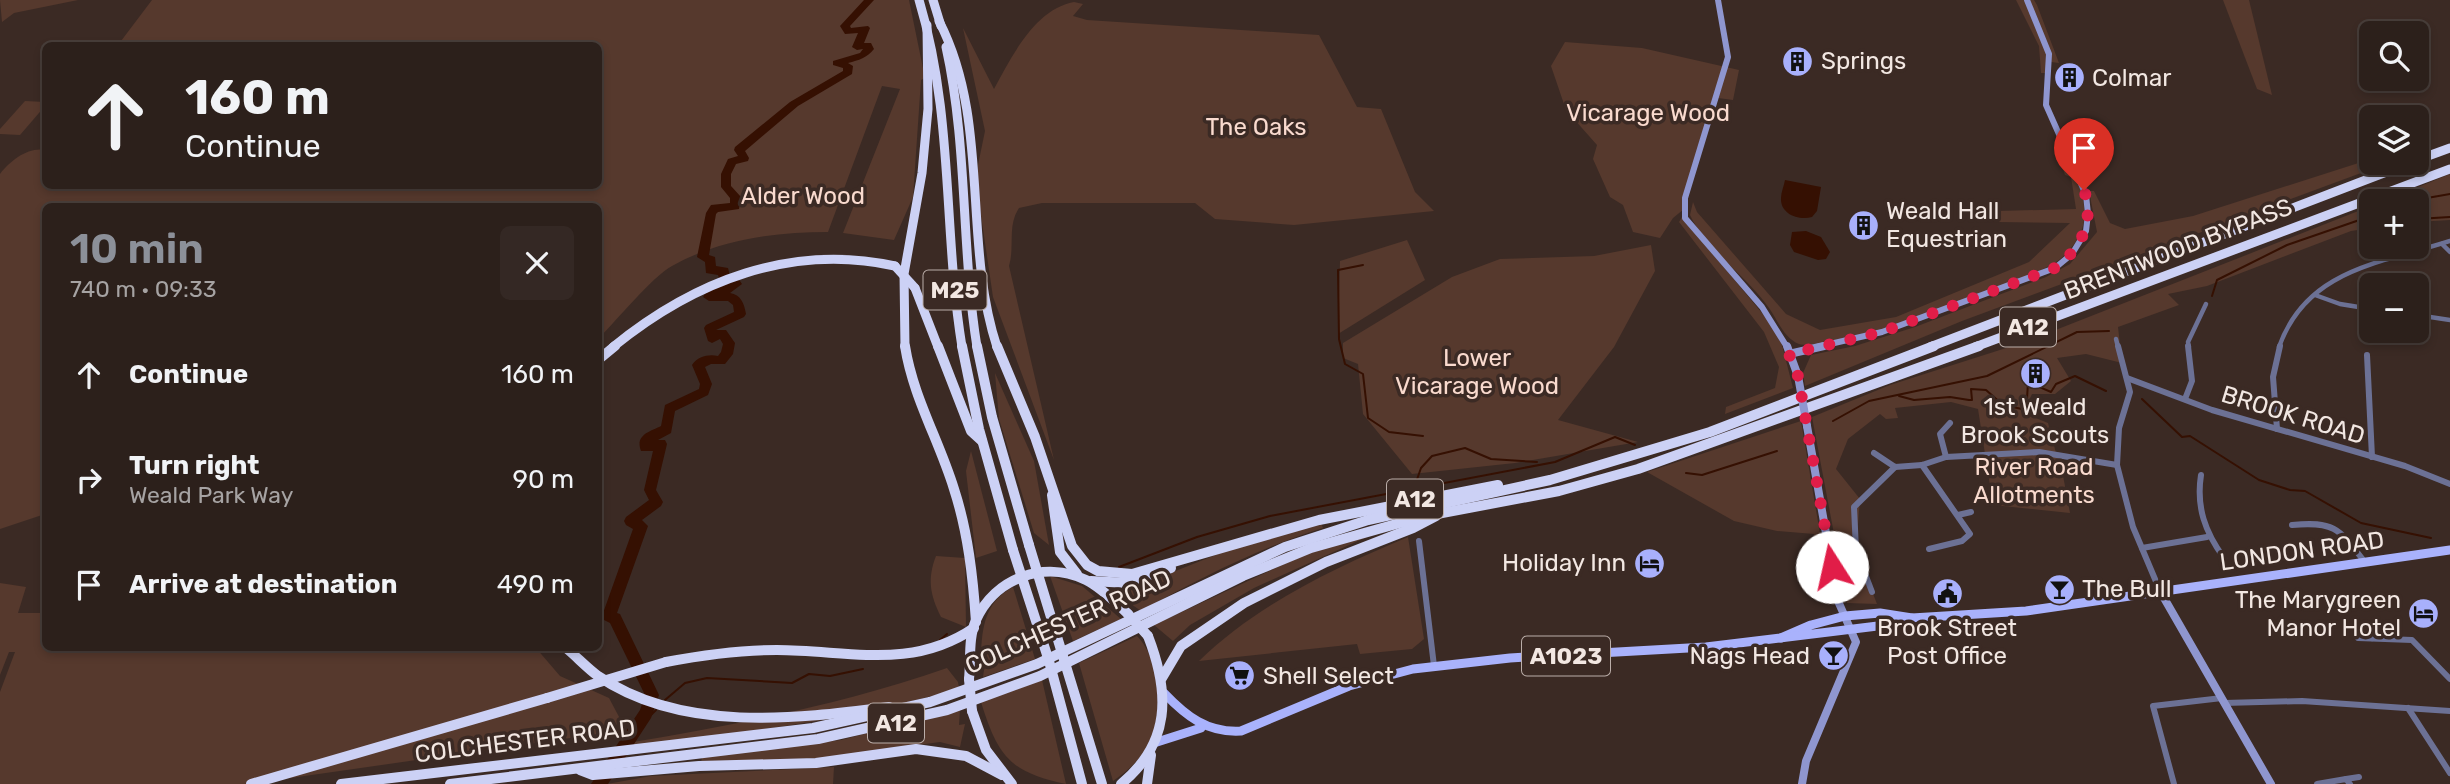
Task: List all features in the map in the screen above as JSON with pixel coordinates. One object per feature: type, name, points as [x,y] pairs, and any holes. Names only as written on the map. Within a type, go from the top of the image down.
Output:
[{"type":"highway","name":"M25","points":[[919,0],[936,55],[945,110],[953,261],[960,332],[983,441],[1013,550],[1049,660],[1082,784]]},
{"type":"highway","name":"M25","points":[[933,0],[958,112],[969,286],[981,369],[1003,460],[1102,784]]},
{"type":"highway","name":"M25","points":[[939,21],[951,41],[962,90],[976,234],[991,323]]},
{"type":"highway","name":"M25","points":[[927,25],[924,37],[930,92],[925,148],[900,297],[911,376],[949,474],[966,531],[972,569],[975,625]]},
{"type":"highway","points":[[2429,156],[2450,148]]},
{"type":"highway","name":"BRENTWOOD BYPASS","points":[[1440,514],[1559,491],[1638,469],[1832,401],[2450,169]]},
{"type":"highway","name":"BRENTWOOD BYPASS","points":[[1550,480],[1710,432],[2379,175]]},
{"type":"highway","name":"M25","points":[[964,210],[991,323],[1069,544],[1076,555],[1090,567],[1110,574],[1132,574],[1194,556]]},
{"type":"highway","name":"M25","points":[[602,357],[663,312],[717,286],[761,270],[824,258],[871,259],[895,266],[915,288],[971,431],[983,441]]},
{"type":"highway","name":"A12","points":[[1084,579],[1118,583],[1143,579],[1194,556],[1294,526],[1402,502],[1497,485],[1550,480]]},
{"type":"highway","name":"COLCHESTER ROAD","points":[[341,784],[813,728],[887,713],[958,693],[1075,647],[1243,565],[1298,542],[1368,520],[1550,480]]},
{"type":"highway","name":"M25","points":[[1051,488],[1060,552],[1084,579]]},
{"type":"highway","name":"A12","points":[[1162,678],[1175,653],[1186,641],[1239,607],[1343,555],[1424,525],[1440,514]]},
{"type":"highway","name":"COLCHESTER ROAD","points":[[450,784],[575,769],[621,768],[818,739],[947,710],[1065,665],[1279,560],[1353,534],[1440,514]]},
{"type":"highway","points":[[251,784],[444,730],[666,662],[760,651],[891,656],[951,644],[975,625],[996,591],[1022,575],[1050,570],[1084,579],[1128,614],[1148,636],[1162,678],[1164,693],[1147,784]]},
{"type":"highway","points":[[975,625],[969,679],[972,711],[976,727],[1002,775],[1012,784]]},
{"type":"highway","points":[[570,651],[618,687],[676,708],[726,715],[813,715],[886,707],[958,693]]},
{"type":"highway","points":[[1121,784],[1139,769],[1154,747]]},
{"type":"highway","name":"A12","points":[[621,768],[816,763],[931,749],[966,757],[1002,775]]},
{"type":"main road","name":"LONDON ROAD","points":[[2160,591],[2450,550]]},
{"type":"main road","name":"A1023","points":[[1781,638],[1793,631],[1844,617],[1896,613],[1912,618],[2026,611],[2160,591]]},
{"type":"main road","name":"A1023","points":[[1154,747],[1201,728],[1238,732],[1357,682],[1434,666],[1700,648],[1781,638],[1798,639],[1902,623],[1912,618]]},
{"type":"main road","points":[[1164,693],[1201,728]]},
{"type":"street","points":[[1718,0],[1728,57],[1685,198],[1685,218],[1762,307],[1783,336],[1798,376],[1836,592],[1851,631],[1854,648],[1806,761],[1802,784]]},
{"type":"street","points":[[1789,354],[1882,332],[1957,306],[2055,268],[2072,254],[2086,231],[2086,195],[2046,105],[2049,54],[2026,0]]},
{"type":"street","points":[[2277,429],[2275,361],[2287,330],[2315,295],[2327,284],[2357,267],[2450,241]]},
{"type":"street","points":[[2442,244],[2450,252]]},
{"type":"street","points":[[2315,295],[2359,307]]},
{"type":"street","points":[[2185,399],[2192,381],[2188,342],[2206,304]]},
{"type":"street","points":[[2429,317],[2450,320]]},
{"type":"street","points":[[2116,339],[2130,392],[2119,428],[2117,465],[2125,503],[2160,591],[2271,784]]},
{"type":"street","points":[[2367,355],[2372,457]]},
{"type":"street","name":"BROOK ROAD","points":[[2127,378],[2450,484]]},
{"type":"street","points":[[1946,457],[1940,433],[1950,423]]},
{"type":"street","points":[[1874,453],[1895,467],[1922,465],[1946,457],[2039,452],[2117,465]]},
{"type":"street","points":[[1922,465],[1970,534],[1969,538],[1928,549]]},
{"type":"street","points":[[1872,592],[1856,550],[1854,507],[1895,467]]},
{"type":"street","points":[[2202,475],[2198,502],[2207,537],[2224,558]]},
{"type":"street","points":[[1958,515],[1971,512]]},
{"type":"street","points":[[2292,525],[2326,522],[2337,528],[2364,561]]},
{"type":"street","points":[[2142,548],[2207,537]]},
{"type":"street","points":[[1419,541],[1434,666]]},
{"type":"street","points":[[2366,627],[2372,638]]},
{"type":"street","points":[[2358,638],[2412,640],[2450,679]]},
{"type":"street","points":[[2174,784],[2153,706],[2223,700],[2302,701],[2450,711]]},
{"type":"street","points":[[2408,708],[2450,773]]},
{"type":"street","points":[[2317,784],[2348,781],[2359,777]]},
{"type":"green space","points":[[0,0],[78,0],[14,13],[2,22]]},
{"type":"green space","name":"Alder Wood","points":[[152,0],[909,0],[925,78],[921,80],[913,197],[894,240],[843,233],[900,89],[882,86],[828,232],[748,239],[728,243],[690,257],[664,271],[602,335],[602,203],[42,203],[42,515],[0,529],[0,174],[20,156],[42,150],[42,189],[602,189],[602,42],[120,42]]},
{"type":"green space","points":[[2016,0],[2034,0],[2037,5],[2059,63],[2051,62],[2049,73],[2041,73],[2039,46]]},
{"type":"green space","points":[[2223,0],[2249,0],[2272,95],[2257,89]]},
{"type":"green space","name":"The Oaks","points":[[1074,2],[1083,4],[1073,16],[1087,20],[1319,35],[1357,107],[1381,109],[1415,192],[1434,211],[1294,225],[1215,219],[1195,203],[1042,203],[1019,208],[1013,222],[1009,266],[1054,460],[993,297],[978,195],[978,165],[985,131],[963,28],[994,89],[1017,49],[1036,24],[1060,6]]},
{"type":"green space","name":"Vicarage Wood","points":[[1565,42],[1642,48],[1739,70],[1733,100],[1718,98],[1684,209],[1673,218],[1660,238],[1633,232],[1623,205],[1610,197],[1593,159],[1597,145],[1566,110],[1551,66]]},
{"type":"green space","points":[[25,101],[42,102],[42,109],[20,135],[0,134],[0,129]]},
{"type":"green space","points":[[2056,148],[2063,148],[2072,166],[2084,209],[2080,234],[2060,259],[2037,272],[1968,300],[1848,339],[1799,344],[1789,338],[1760,296],[1716,252],[1690,215],[1693,202],[1697,212],[1786,314],[1820,330],[1896,317],[2029,262],[2070,223],[1998,222],[1998,211],[2076,209],[2071,177],[2065,175]]},
{"type":"green space","points":[[2359,163],[2359,174],[1962,321],[1805,386],[1803,373],[1811,355],[1855,346],[1915,327],[2046,277],[2070,264],[2097,232],[2089,191],[2094,191],[2110,223],[2125,229],[2193,216]]},
{"type":"green space","points":[[2450,174],[2450,220],[2429,221],[2429,189],[2413,189]]},
{"type":"green space","name":"River Road Allotments","points":[[2359,211],[2359,230],[2207,286],[2168,294],[2179,305],[2118,327],[2122,363],[2086,354],[2057,358],[2071,381],[2055,394],[2032,394],[2023,413],[2048,423],[2056,453],[2059,454],[2070,513],[1993,505],[1978,409],[1951,402],[1895,408],[1898,418],[1886,419],[1880,414],[1848,439],[1836,469],[1860,499],[1856,550],[1877,604],[1847,603],[1812,417],[1890,385],[2025,342]]},
{"type":"green space","points":[[1682,217],[1772,325],[1781,341],[1793,388],[1725,414],[1726,407],[1775,388],[1779,367],[1764,332],[1679,222]]},
{"type":"green space","points":[[1407,240],[1425,280],[1338,334],[1340,261]]},
{"type":"green space","name":"Lower Vicarage Wood","points":[[1651,245],[1655,271],[1614,347],[1558,420],[1638,442],[1515,463],[1412,474],[1363,414],[1358,364],[1343,358],[1343,343],[1452,277],[1500,259],[1594,256]]},
{"type":"green space","points":[[995,373],[1034,461],[1049,545],[1034,533],[999,419]]},
{"type":"green space","points":[[1801,421],[1831,599],[1824,596],[1814,534],[1777,531],[1734,521],[1647,472]]},
{"type":"green space","points":[[971,451],[997,551],[976,558],[966,471]]},
{"type":"green space","points":[[1321,523],[1323,528],[1230,565],[1141,611],[1124,599],[1128,590],[1233,548]]},
{"type":"green space","points":[[1369,536],[1254,588],[1190,625],[1173,641],[1154,625],[1312,551]]},
{"type":"green space","points":[[1408,537],[1424,639],[1412,649],[1360,654],[1357,644],[1199,661],[1246,622],[1298,589],[1352,561]]},
{"type":"green space","points":[[936,556],[965,558],[966,627],[941,617],[937,609],[931,580]]},
{"type":"green space","points":[[1050,576],[1082,586],[1121,619],[1073,641]]},
{"type":"green space","points":[[0,583],[26,587],[18,613],[42,613],[42,651],[539,651],[560,676],[609,698],[626,730],[249,784],[0,784],[0,692],[15,652],[9,652],[0,675]]},
{"type":"green space","points":[[1013,587],[1035,659],[983,677],[986,656],[981,656],[987,616],[996,600]]},
{"type":"green space","points":[[1137,636],[1151,658],[1155,672],[1157,716],[1150,741],[1143,753],[1113,781],[1079,663]]},
{"type":"green space","points":[[947,668],[958,682],[959,688],[919,699],[797,724],[632,746],[633,742],[831,702]]},
{"type":"green space","points":[[1042,680],[1066,784],[1031,774],[1009,759],[994,736],[981,702]]},
{"type":"green space","points":[[960,709],[959,725],[965,724],[960,747],[940,742],[823,758],[701,763],[702,757],[841,740]]},
{"type":"green space","points":[[834,767],[833,784],[607,784],[651,776]]},
{"type":"shaded area","points":[[1785,180],[1821,187],[1817,211],[1812,217],[1796,217],[1784,208],[1781,198]]},
{"type":"shaded area","points":[[1806,231],[1821,237],[1830,252],[1826,259],[1818,260],[1794,252],[1790,245],[1792,232]]},
{"type":"waterway","points":[[599,784],[646,713],[652,695],[615,618],[609,616],[641,526],[631,521],[656,502],[650,490],[661,444],[645,447],[645,440],[667,429],[669,408],[704,392],[706,384],[698,365],[710,359],[721,361],[727,354],[729,343],[722,333],[712,338],[710,328],[740,314],[738,303],[731,297],[709,297],[714,289],[728,289],[736,284],[724,278],[724,271],[710,270],[711,260],[703,257],[711,213],[715,208],[735,206],[736,197],[726,187],[726,174],[732,162],[744,158],[739,150],[794,104],[848,72],[848,66],[837,63],[863,55],[869,49],[868,45],[857,47],[865,28],[848,32],[845,26],[869,0]]},
{"type":"waterway","points":[[2429,198],[2450,194]]},
{"type":"waterway","points":[[2429,218],[2450,217]]},
{"type":"waterway","points":[[2212,296],[2217,280],[2287,245],[2359,220]]},
{"type":"waterway","points":[[1363,265],[1338,270],[1339,339],[1345,364],[1363,374],[1368,418],[1389,432],[1423,436]]},
{"type":"waterway","points":[[1833,421],[1869,401],[1987,376],[2077,332],[2109,331]]},
{"type":"waterway","points":[[1899,396],[1914,400],[1950,397],[1972,400],[1971,389],[1986,390],[2003,405],[2022,409],[2027,399],[2028,382],[2051,392],[2056,384],[2075,376],[2106,391]]},
{"type":"waterway","points":[[2142,399],[2182,437],[2190,436],[2259,480],[2290,490],[2305,491],[2361,523],[2431,538]]},
{"type":"waterway","points":[[1119,567],[1197,537],[1270,516],[1555,462],[1615,437],[1635,445]]},
{"type":"waterway","points":[[1414,488],[1421,468],[1432,456],[1465,448],[1491,459],[1537,462]]},
{"type":"waterway","points":[[1686,473],[1702,475],[1777,451]]},
{"type":"waterway","points":[[940,640],[947,634]]},
{"type":"waterway","points":[[665,700],[685,683],[707,678],[792,683],[809,674],[830,676],[863,669]]},
{"type":"waterway","points":[[639,720],[648,718],[656,710]]},
{"type":"place","name":"Springs","points":[[1798,61]]},
{"type":"place","name":"Colmar","points":[[2069,78]]},
{"type":"place","name":"Weald Hall Equestrian","points":[[1863,225]]},
{"type":"place","name":"1st Weald Brook Scouts","points":[[2035,373]]},
{"type":"place","name":"Holiday Inn","points":[[1649,563]]},
{"type":"place","name":"The Bull","points":[[2059,589]]},
{"type":"place","name":"Brook Street Post Office","points":[[1947,594]]},
{"type":"place","name":"The Marygreen Manor Hotel","points":[[2424,614]]},
{"type":"place","name":"Nags Head","points":[[1833,656]]},
{"type":"place","name":"Shell Select","points":[[1240,676]]},
{"type":"route","points":[[1832,567],[1798,376],[1789,354],[1882,332],[2055,268],[2072,254],[2086,231],[2088,214],[2084,190]]}]
